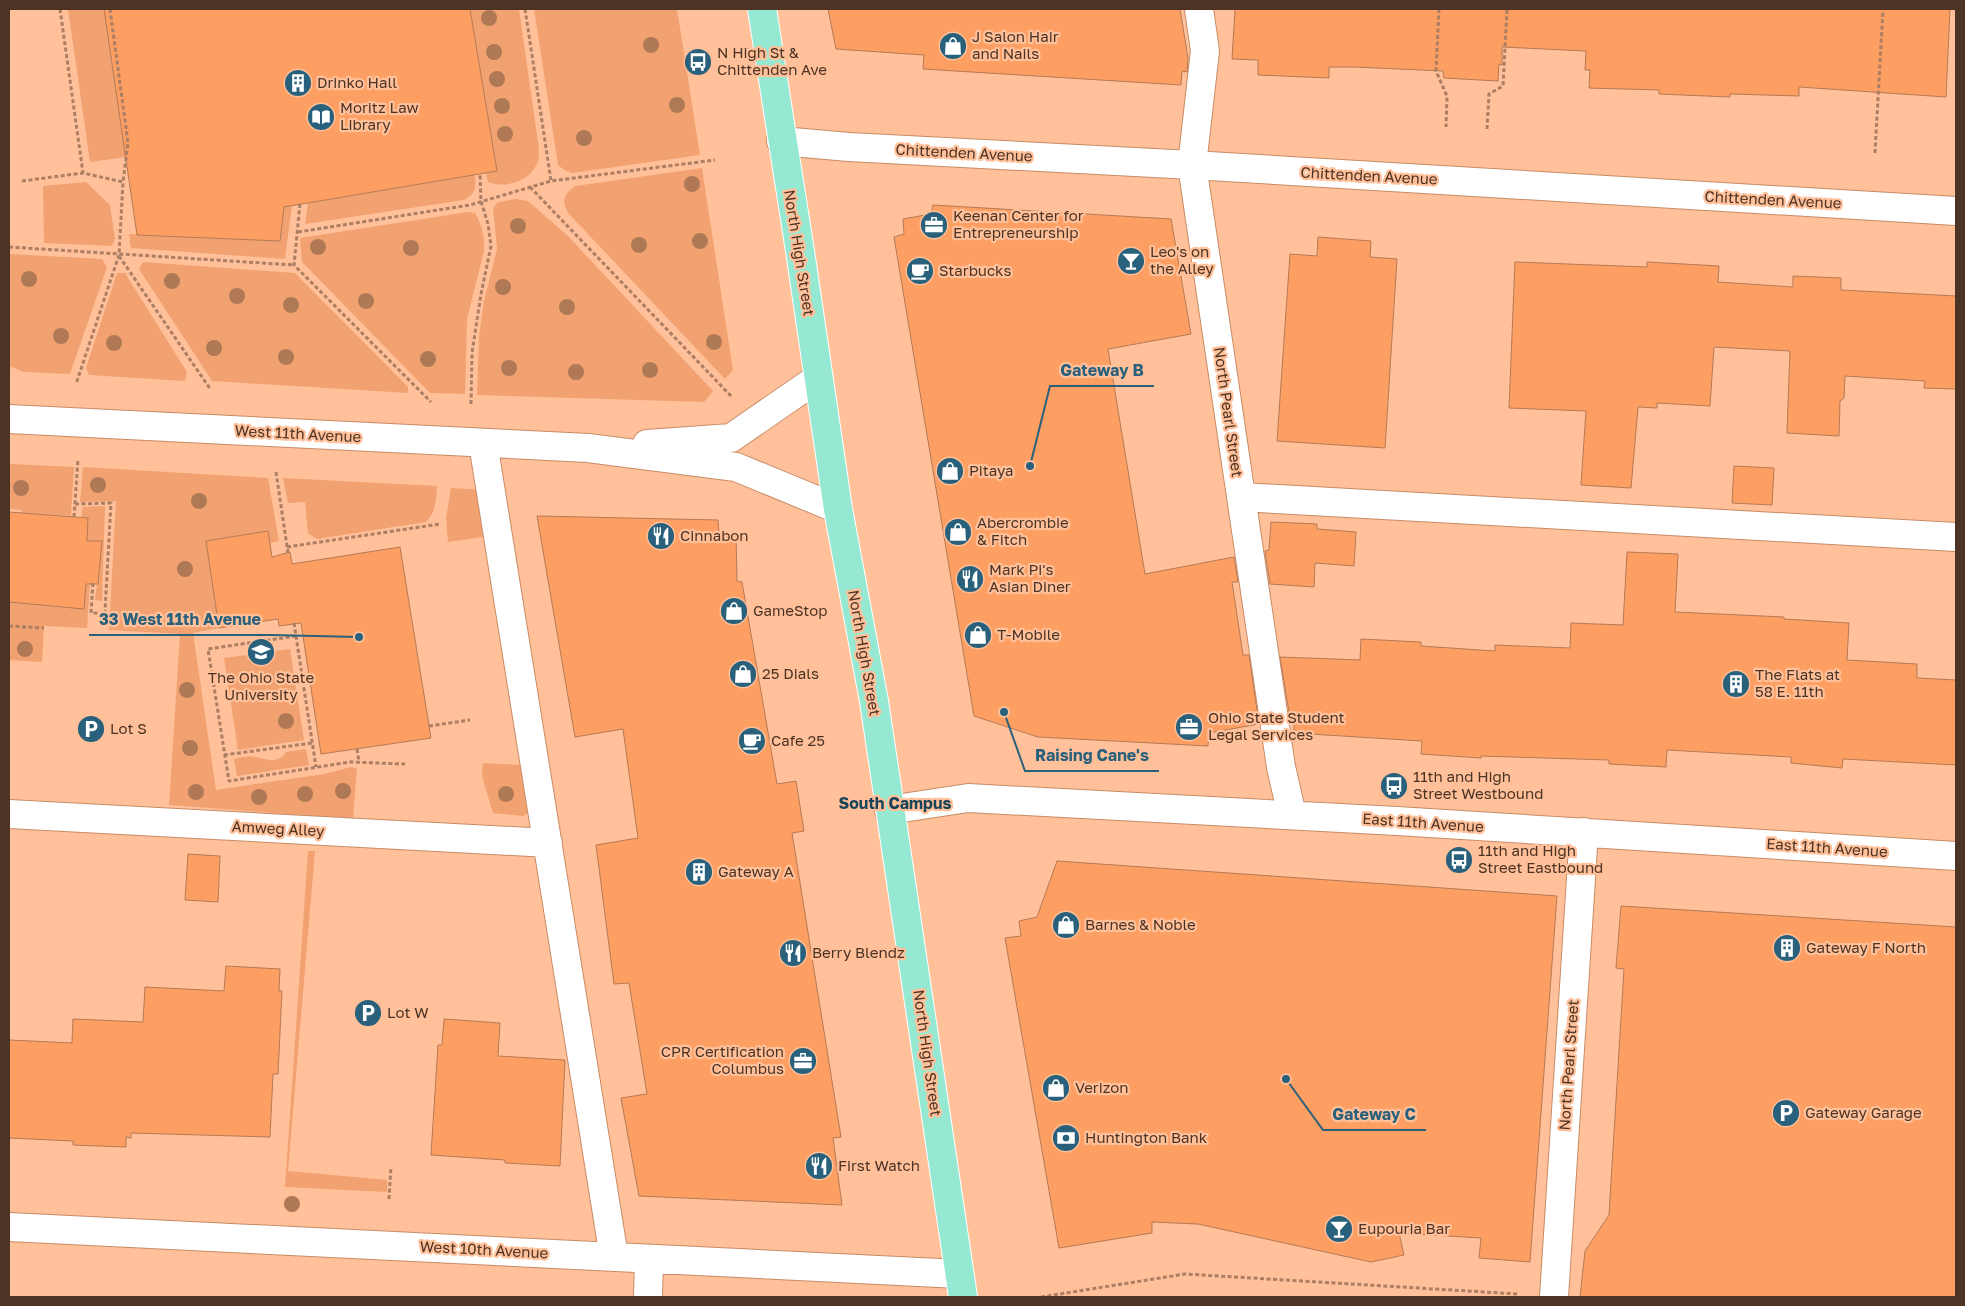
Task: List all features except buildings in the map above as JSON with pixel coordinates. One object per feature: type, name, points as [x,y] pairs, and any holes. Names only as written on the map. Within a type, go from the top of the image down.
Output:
[{"type":"main road","name":"North High Street","points":[[762,9],[838,509],[874,701],[961,1285]]},
{"type":"street","name":"North Pearl Street","points":[[1199,9],[1205,51],[1192,166],[1281,767],[1292,815]]},
{"type":"street","name":"Chittenden Avenue","points":[[781,141],[849,147],[1956,211]]},
{"type":"street","name":"West 11th Avenue","points":[[588,448],[731,438],[818,378]]},
{"type":"street","name":"West 11th Avenue","points":[[9,419],[588,448],[736,467],[838,509]]},
{"type":"street","points":[[483,443],[614,1256]]},
{"type":"street","points":[[1241,497],[1956,537]]},
{"type":"street","name":"East 11th Avenue","points":[[889,810],[968,798],[1584,832],[1956,856]]},
{"type":"street","name":"Amweg Alley","points":[[9,814],[548,843]]},
{"type":"street","name":"North Pearl Street","points":[[1554,1297],[1584,832]]},
{"type":"street","name":"West 10th Avenue","points":[[9,1227],[614,1256],[961,1285]]},
{"type":"street","points":[[648,1297],[649,1259]]},
{"type":"path","points":[[60,9],[83,173]]},
{"type":"path","points":[[76,384],[119,255],[123,182],[128,143],[110,9]]},
{"type":"path","points":[[525,9],[551,181]]},
{"type":"path","points":[[1439,9],[1436,71],[1447,96],[1446,127]]},
{"type":"path","points":[[1487,130],[1489,94],[1503,86],[1507,9]]},
{"type":"path","points":[[1875,153],[1883,9]]},
{"type":"path","points":[[298,232],[470,205],[551,181],[715,160]]},
{"type":"path","points":[[22,181],[83,173],[123,182]]},
{"type":"path","points":[[471,404],[472,353],[491,246],[488,224],[481,201],[480,174]]},
{"type":"path","points":[[530,187],[731,397]]},
{"type":"path","points":[[294,264],[300,204]]},
{"type":"path","points":[[9,247],[294,264],[431,402]]},
{"type":"path","points":[[119,255],[211,390]]},
{"type":"path","points":[[74,517],[78,459]]},
{"type":"path","points":[[276,472],[288,553]]},
{"type":"path","points":[[75,504],[111,503],[104,629]]},
{"type":"path","points":[[287,548],[440,524]]},
{"type":"path","points":[[93,584],[91,613],[105,613]]},
{"type":"path","points":[[294,624],[316,767]]},
{"type":"path","points":[[9,626],[44,628]]},
{"type":"path","points":[[296,636],[208,649],[229,781],[359,762],[405,764]]},
{"type":"path","points":[[428,726],[470,720]]},
{"type":"path","points":[[224,755],[312,743]]},
{"type":"path","points":[[356,749],[359,762]]},
{"type":"path","points":[[389,1199],[392,1167]]},
{"type":"path","points":[[1041,1297],[1185,1274],[1554,1297]]},
{"type":"shaded area","points":[[68,9],[104,9],[126,157],[90,162]]},
{"type":"shaded area","points":[[470,9],[519,9],[539,155],[535,168],[530,174],[510,184],[488,182],[486,173],[497,171]]},
{"type":"shaded area","points":[[534,9],[677,9],[700,155],[572,173],[558,165]]},
{"type":"shaded area","points":[[702,168],[733,370],[725,379],[569,214],[564,202],[568,192],[575,186]]},
{"type":"shaded area","points":[[475,175],[474,190],[464,200],[305,224],[308,203]]},
{"type":"shaded area","points":[[86,182],[110,205],[115,239],[112,246],[44,243],[43,186]]},
{"type":"shaded area","points":[[516,199],[528,201],[568,236],[713,391],[704,402],[477,395],[479,337],[484,301],[497,249],[493,208],[498,202]]},
{"type":"shaded area","points":[[292,205],[285,259],[131,248],[129,234],[280,241],[284,206]]},
{"type":"shaded area","points":[[468,212],[475,213],[482,231],[484,251],[467,319],[465,394],[430,393],[302,262],[300,238]]},
{"type":"shaded area","points":[[9,254],[102,259],[107,267],[70,374],[24,372],[9,366]]},
{"type":"shaded area","points":[[143,262],[295,273],[408,387],[408,393],[212,381],[139,269]]},
{"type":"shaded area","points":[[117,273],[125,273],[187,372],[185,381],[89,375],[86,368]]},
{"type":"shaded area","points":[[9,464],[74,467],[71,516],[42,514],[40,548],[20,547],[22,510],[9,509]]},
{"type":"shaded area","points":[[83,467],[268,478],[279,541],[270,543],[268,531],[206,541],[219,628],[193,633],[216,790],[324,774],[351,767],[357,769],[353,819],[169,805],[180,634],[109,630],[116,501],[80,502]]},
{"type":"shaded area","points":[[283,478],[437,486],[436,501],[434,510],[426,522],[317,539],[308,533],[305,502],[288,503]]},
{"type":"shaded area","points":[[451,488],[482,490],[489,536],[448,542],[446,518]]},
{"type":"shaded area","points":[[105,506],[102,601],[95,600],[102,541],[87,541],[88,518],[81,518],[83,507]]},
{"type":"shaded area","points":[[9,581],[84,609],[86,583],[90,583],[87,628],[44,626],[42,662],[9,660]]},
{"type":"shaded area","points":[[290,649],[304,740],[238,750],[224,658]]},
{"type":"shaded area","points":[[306,749],[309,765],[237,776],[234,759],[250,756],[275,760],[279,759],[286,752]]},
{"type":"shaded area","points":[[483,763],[522,765],[528,813],[523,816],[493,813],[482,776]]},
{"type":"shaded area","points":[[308,851],[315,851],[288,1171],[387,1180],[387,1192],[285,1187]]},
{"type":"place","name":"J Salon Hair and Nails","points":[[953,46]]},
{"type":"place","name":"N High St & Chittenden Ave","points":[[698,62]]},
{"type":"place","name":"Drinko Hall","points":[[298,83]]},
{"type":"place","name":"Moritz Law Library","points":[[321,117]]},
{"type":"place","name":"Keenan Center for Entrepreneurship","points":[[934,225]]},
{"type":"place","name":"Leo's on the Alley","points":[[1131,261]]},
{"type":"place","name":"Starbucks","points":[[920,271]]},
{"type":"place","name":"Gateway B","points":[[1030,466]]},
{"type":"place","name":"Pitaya","points":[[950,471]]},
{"type":"place","name":"Abercrombie & Fitch","points":[[958,532]]},
{"type":"place","name":"Cinnabon","points":[[661,536]]},
{"type":"place","name":"Mark Pi's Asian Diner","points":[[970,579]]},
{"type":"place","name":"GameStop","points":[[734,611]]},
{"type":"place","name":"T-Mobile","points":[[978,635]]},
{"type":"place","name":"33 West 11th Avenue","points":[[359,637]]},
{"type":"place","name":"The Ohio State University","points":[[261,652]]},
{"type":"place","name":"25 Dials","points":[[743,674]]},
{"type":"place","name":"The Flats at 58 E. 11th","points":[[1736,684]]},
{"type":"place","name":"Raising Cane's","points":[[1004,712]]},
{"type":"place","name":"Ohio State Student Legal Services","points":[[1189,727]]},
{"type":"place","name":"Lot S","points":[[91,729]]},
{"type":"place","name":"Cafe 25","points":[[752,741]]},
{"type":"place","name":"11th and High Street Westbound","points":[[1394,786]]},
{"type":"place","name":"11th and High Street Eastbound","points":[[1459,860]]},
{"type":"place","name":"Gateway A","points":[[699,872]]},
{"type":"place","name":"Barnes & Noble","points":[[1066,925]]},
{"type":"place","name":"Gateway F North","points":[[1787,948]]},
{"type":"place","name":"Berry Blendz","points":[[793,953]]},
{"type":"place","name":"Lot W","points":[[368,1013]]},
{"type":"place","name":"CPR Certification Columbus","points":[[803,1061]]},
{"type":"place","name":"Gateway C","points":[[1286,1079]]},
{"type":"place","name":"Verizon","points":[[1056,1088]]},
{"type":"place","name":"Gateway Garage","points":[[1786,1113]]},
{"type":"place","name":"Huntington Bank","points":[[1066,1138]]},
{"type":"place","name":"First Watch","points":[[819,1166]]},
{"type":"place","name":"Eupouria Bar","points":[[1339,1229]]},
{"type":"district","name":"South Campus","points":[[895,803]]}]
